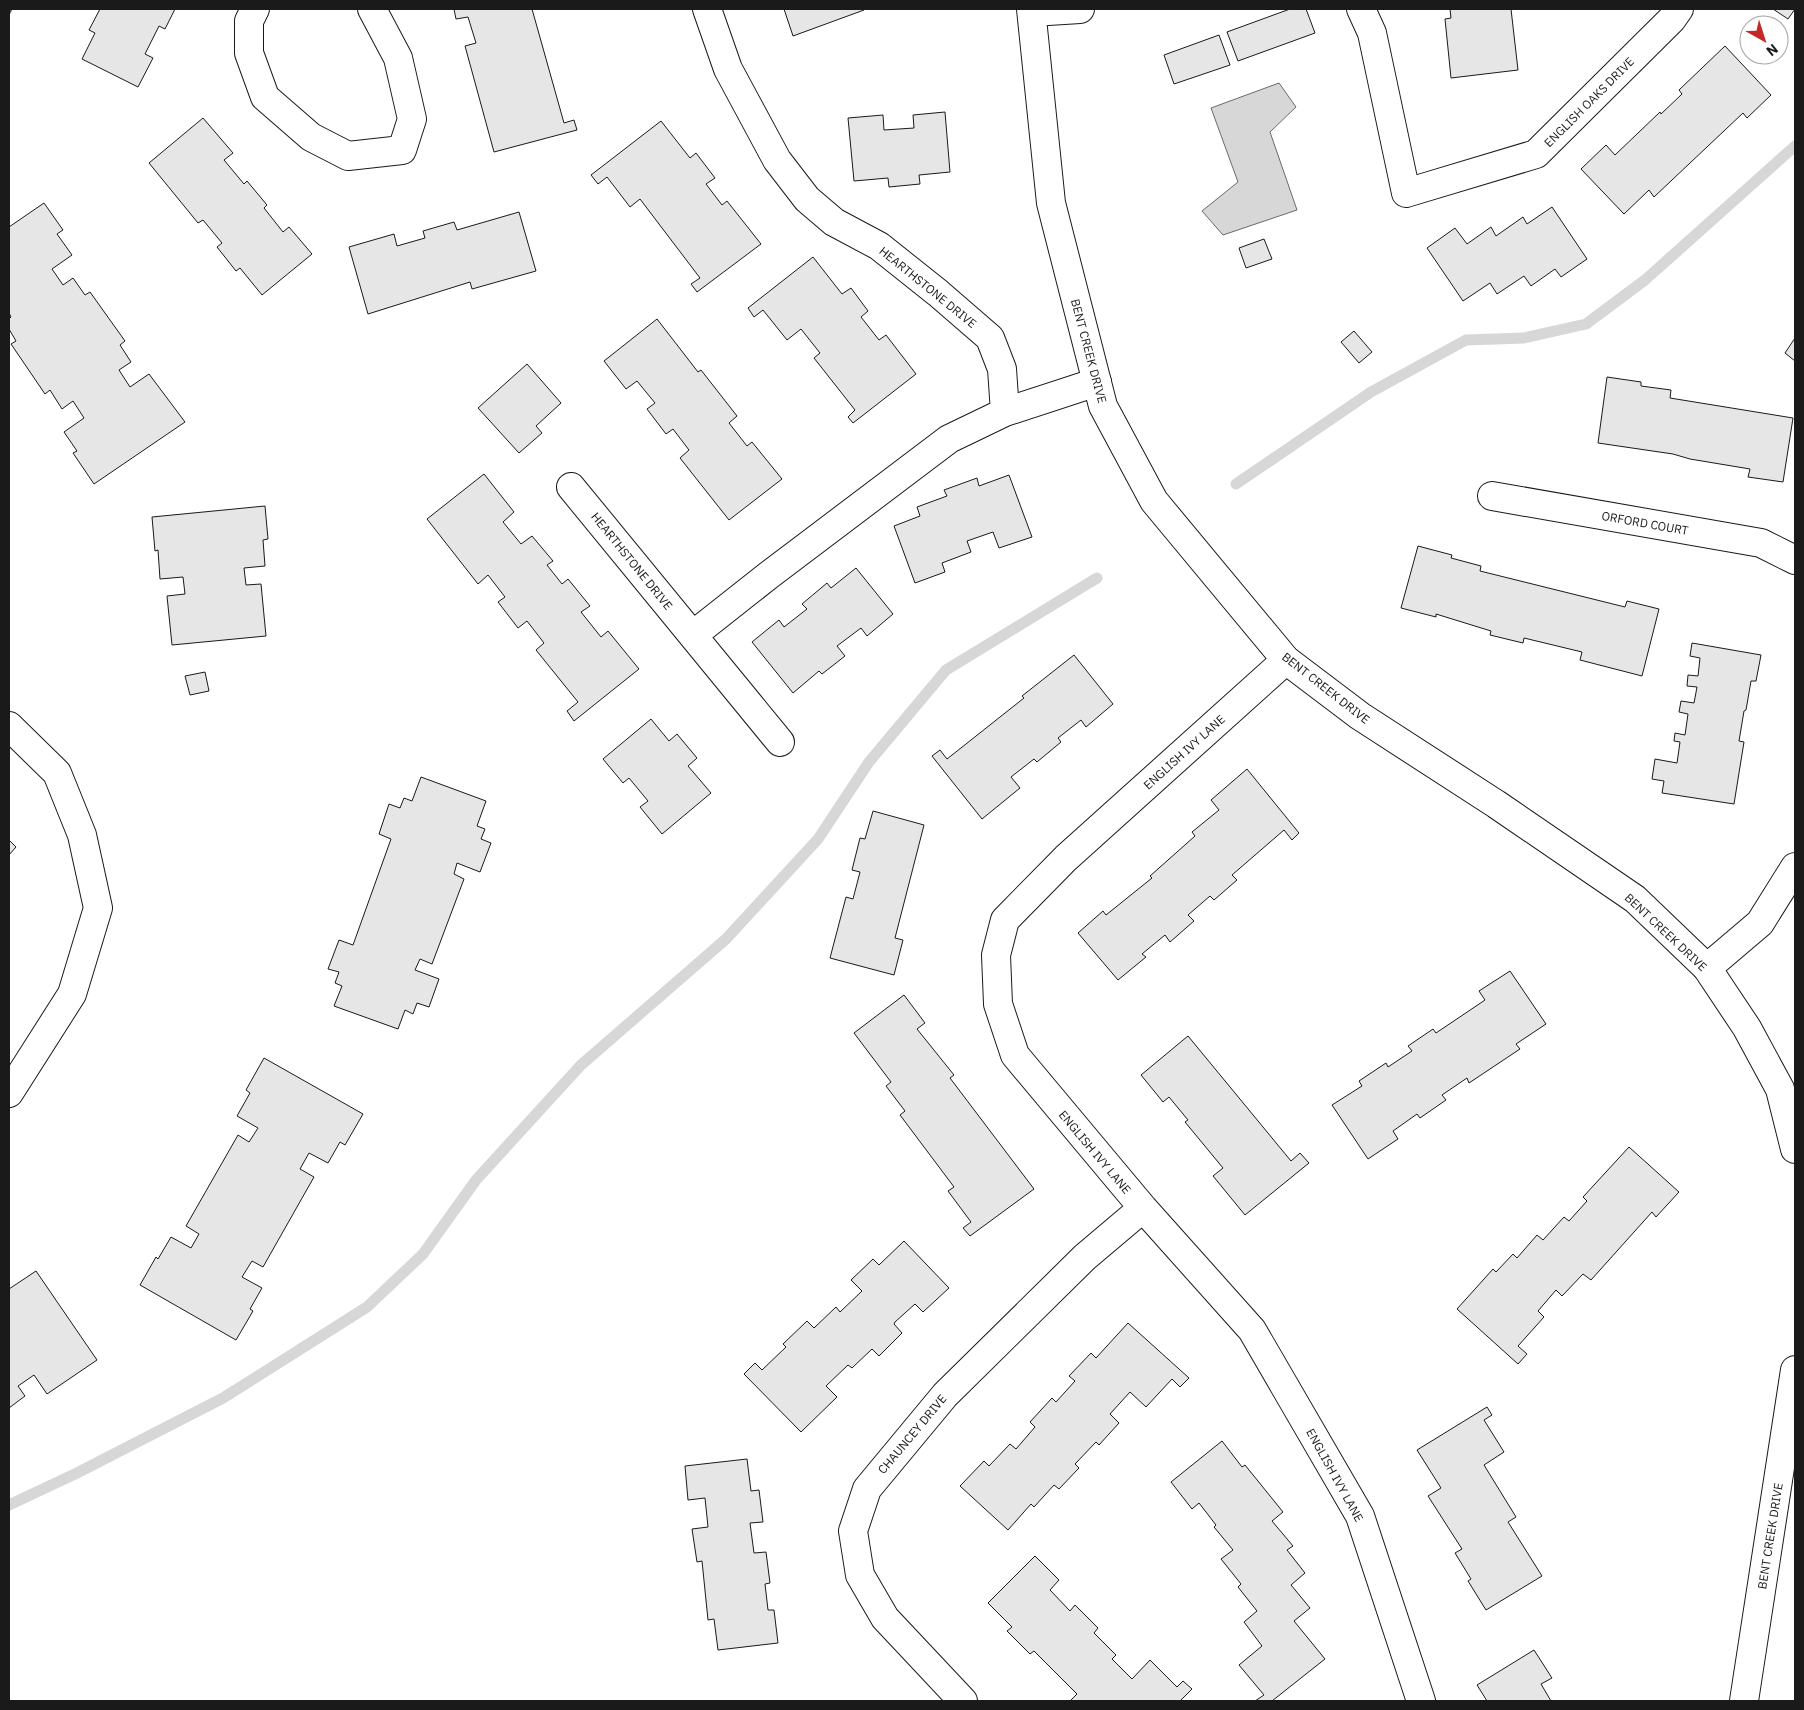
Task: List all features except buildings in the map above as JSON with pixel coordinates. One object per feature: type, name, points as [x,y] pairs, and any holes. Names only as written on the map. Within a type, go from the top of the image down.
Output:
[{"type":"street","points":[[255,9],[249,21],[249,53],[265,97],[311,137],[348,156],[402,150],[412,119],[398,58],[372,9]]},
{"type":"street","name":"HEARTHSTONE DRIVE","points":[[706,9],[728,69],[778,160],[807,199],[834,222],[879,246],[990,338],[1002,369],[1005,412]]},
{"type":"street","points":[[1032,10],[1080,9]]},
{"type":"street","name":"ENGLISH OAKS DRIVE","points":[[1361,9],[1372,33],[1406,193],[1536,154],[1672,19],[1679,9]]},
{"type":"street","name":"BENT CREEK DRIVE","points":[[1032,10],[1051,203],[1103,406],[1154,501],[1286,660],[1360,716],[1496,804],[1635,899],[1707,968],[1747,1028],[1780,1089],[1795,1149]]},
{"type":"street","points":[[693,635],[949,439],[1005,412],[1097,382]]},
{"type":"street","name":"HEARTHSTONE DRIVE","points":[[571,487],[780,742]]},
{"type":"street","name":"ORFORD COURT","points":[[1492,496],[1761,543],[1795,560]]},
{"type":"street","name":"ENGLISH IVY LANE","points":[[1286,660],[1066,858],[1005,920],[996,955],[998,1004],[1015,1055],[1143,1208],[1252,1330],[1360,1516],[1421,1701]]},
{"type":"street","points":[[9,726],[57,773],[82,835],[98,908],[72,994],[9,1094]]},
{"type":"street","points":[[1707,968],[1760,923],[1795,867]]},
{"type":"street","name":"CHAUNCEY DRIVE","points":[[963,1701],[885,1618],[860,1575],[853,1531],[867,1489],[945,1395],[1085,1258],[1143,1208]]},
{"type":"street","name":"BENT CREEK DRIVE","points":[[1744,1701],[1795,1370]]},
{"type":"path","points":[[9,13],[11,9]]},
{"type":"shaded area","points":[[1279,83],[1296,107],[1270,132],[1297,210],[1223,235],[1202,211],[1238,182],[1211,108]]},
{"type":"waterway","points":[[1236,484],[1371,392],[1466,340],[1524,338],[1586,324],[1645,280],[1795,146]]},
{"type":"waterway","points":[[9,1505],[77,1473],[223,1398],[367,1307],[423,1254],[476,1180],[581,1065],[726,939],[818,839],[869,762],[946,670],[1097,578]]}]
